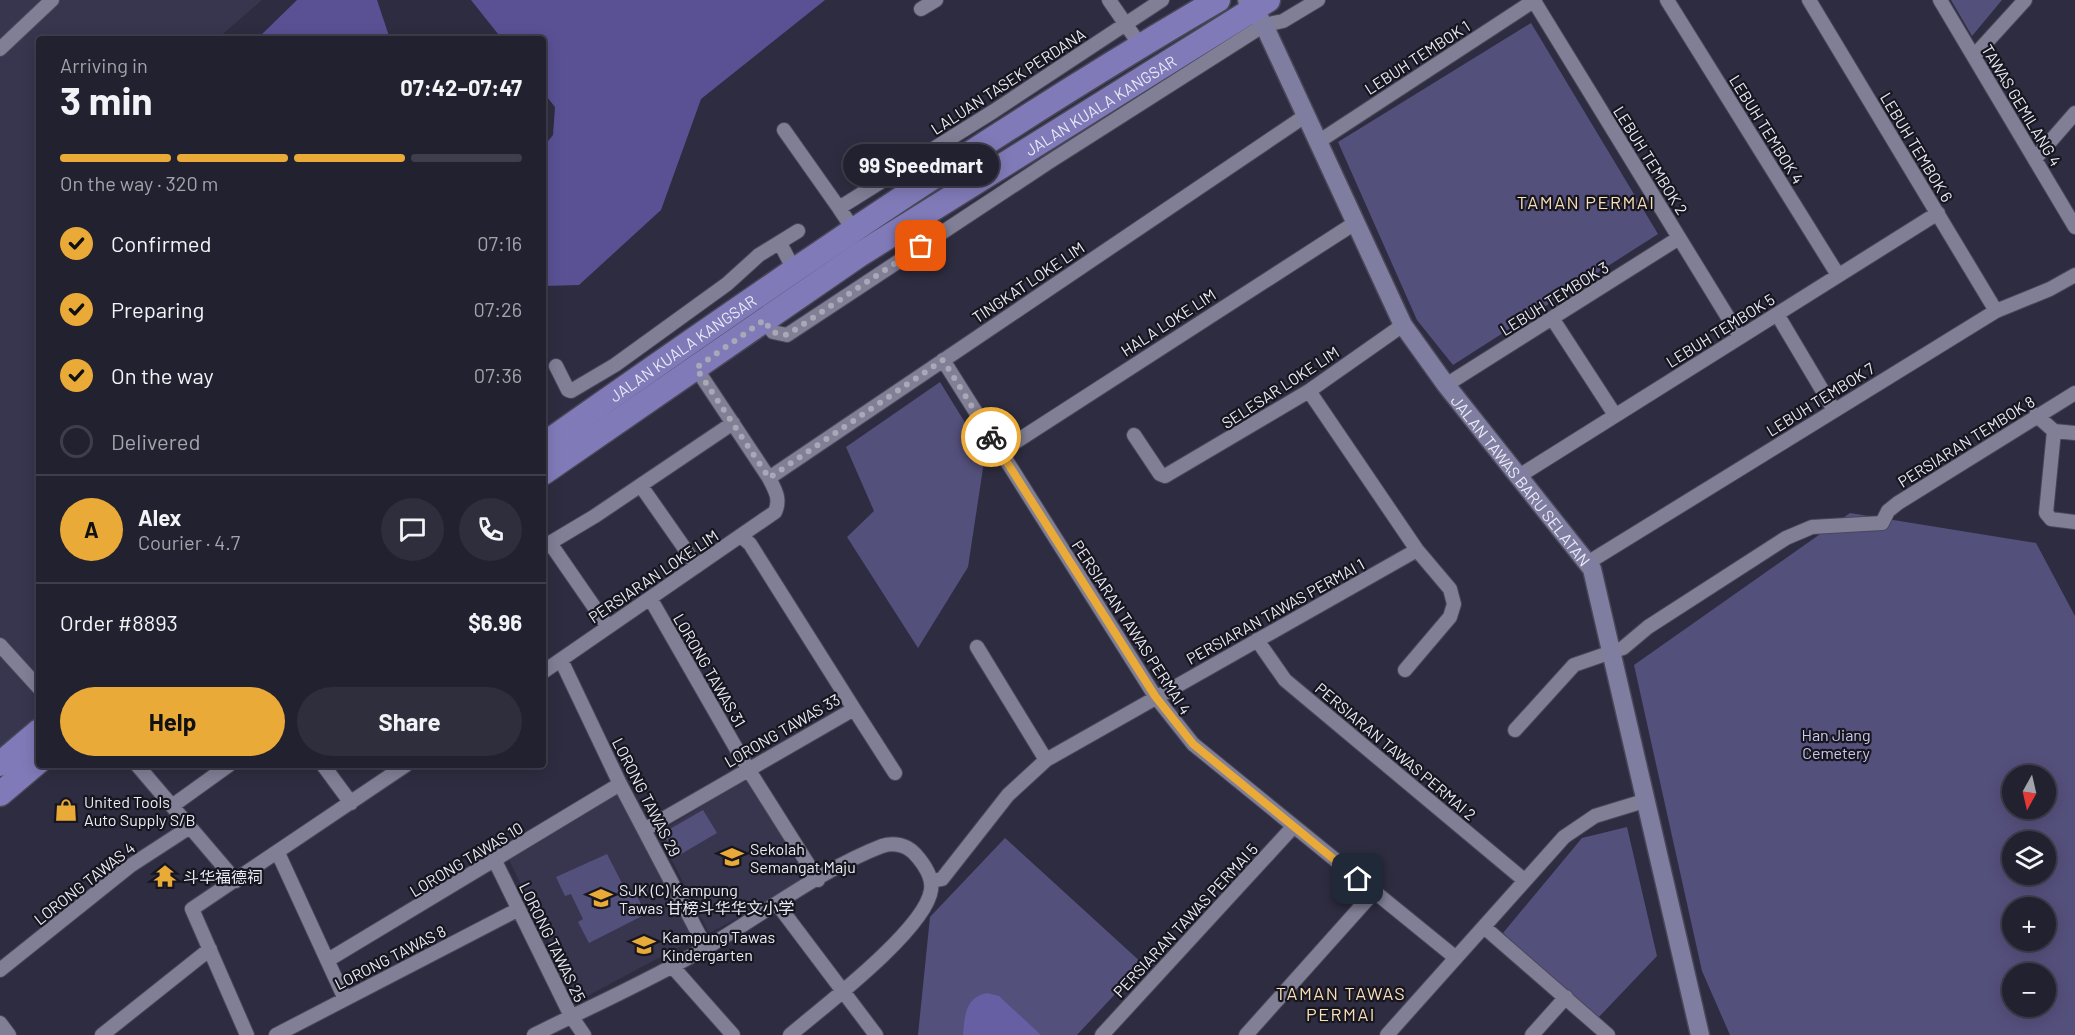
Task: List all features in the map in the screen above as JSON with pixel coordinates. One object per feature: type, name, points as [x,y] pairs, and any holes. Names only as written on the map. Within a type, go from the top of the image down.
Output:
[{"type":"highway","name":"JALAN KUALA KANGSAR","points":[[546,443],[853,229],[1140,45],[1218,0]]},
{"type":"highway","name":"JALAN KUALA KANGSAR","points":[[546,471],[859,255],[1258,9]]},
{"type":"highway","points":[[0,764],[36,734]]},
{"type":"highway","points":[[0,794],[36,764]]},
{"type":"street","points":[[0,49],[52,0]]},
{"type":"street","points":[[921,9],[936,0]]},
{"type":"street","points":[[1109,0],[1140,45]]},
{"type":"street","name":"LALUAN TASEK PERDANA","points":[[839,208],[1162,0]]},
{"type":"street","points":[[1258,9],[1283,21],[1318,0]]},
{"type":"street","name":"LEBUH TEMBOK 1","points":[[1317,142],[1535,0]]},
{"type":"street","name":"LEBUH TEMBOK 2","points":[[1535,0],[1740,337]]},
{"type":"street","name":"LEBUH TEMBOK 4","points":[[1667,0],[1838,275]]},
{"type":"street","name":"LEBUH TEMBOK 6","points":[[1809,0],[1995,311]]},
{"type":"street","name":"TAWAS GEMILANG 4","points":[[1940,0],[2075,227]]},
{"type":"street","points":[[1974,56],[2025,0]]},
{"type":"street","name":"JALAN TAWAS BARU SELATAN","points":[[1258,9],[1305,116],[1403,325],[1446,385],[1589,562],[1598,585],[1644,801],[1700,1035]]},
{"type":"street","points":[[2035,159],[2075,113]]},
{"type":"street","name":"TINGKAT LOKE LIM","points":[[769,478],[1305,116]]},
{"type":"street","points":[[784,130],[853,229]]},
{"type":"street","name":"LEBUH TEMBOK 5","points":[[1519,476],[1938,213]]},
{"type":"street","name":"HALA LOKE LIM","points":[[1000,452],[1355,223]]},
{"type":"street","points":[[556,366],[571,391],[615,365],[727,284],[759,255],[798,231]]},
{"type":"street","name":"LEBUH TEMBOK 3","points":[[1446,385],[1679,238]]},
{"type":"street","points":[[780,243],[794,270]]},
{"type":"street","name":"LEBUH TEMBOK 7","points":[[1589,562],[1995,311],[2050,289],[2075,275]]},
{"type":"street","points":[[1777,314],[1833,410]]},
{"type":"street","points":[[1552,318],[1615,415]]},
{"type":"street","name":"SELESAR LOKE LIM","points":[[1134,435],[1160,474],[1166,476],[1309,391],[1403,325]]},
{"type":"street","name":"PERSIARAN TAWAS PERMAI 4","points":[[943,360],[1155,696],[1193,744],[1456,958]]},
{"type":"street","points":[[615,365],[628,385]]},
{"type":"street","points":[[696,368],[769,478]]},
{"type":"street","points":[[1309,391],[1417,550],[1450,589],[1454,604],[1450,617],[1405,670]]},
{"type":"street","name":"PERSIARAN TEMBOK 8","points":[[1612,654],[1648,627],[1786,538],[1812,527],[1882,523],[1888,511],[1898,503],[2036,415],[2075,393]]},
{"type":"street","points":[[2036,415],[2054,431],[2075,433]]},
{"type":"street","points":[[608,627],[547,545],[641,486],[733,423]]},
{"type":"street","points":[[2054,431],[2046,513],[2051,519],[2075,522]]},
{"type":"street","name":"PERSIARAN LOKE LIM","points":[[546,670],[775,512],[779,504],[769,478]]},
{"type":"street","points":[[641,486],[697,566]]},
{"type":"street","name":"LORONG TAWAS 33","points":[[644,830],[854,709],[750,544],[741,536]]},
{"type":"street","name":"PERSIARAN TAWAS PERMAI 1","points":[[939,879],[1008,795],[1046,760],[1155,696],[1417,550]]},
{"type":"street","name":"LORONG TAWAS 31","points":[[650,598],[748,769],[818,880]]},
{"type":"street","name":"PERSIARAN TAWAS PERMAI 2","points":[[1257,640],[1285,680],[1524,880]]},
{"type":"street","points":[[0,645],[36,685]]},
{"type":"street","points":[[977,647],[1046,760]]},
{"type":"street","points":[[1515,730],[1574,665],[1612,654]]},
{"type":"street","name":"LORONG TAWAS 29","points":[[561,660],[620,784],[706,948]]},
{"type":"street","points":[[854,709],[896,773]]},
{"type":"street","points":[[140,768],[236,881]]},
{"type":"street","points":[[172,806],[225,768]]},
{"type":"street","points":[[325,768],[351,803]]},
{"type":"street","points":[[248,1035],[192,911],[402,768]]},
{"type":"street","name":"LORONG TAWAS 10","points":[[328,960],[620,784]]},
{"type":"street","points":[[1387,1035],[1524,880],[1578,826],[1595,816],[1644,801]]},
{"type":"street","name":"LORONG TAWAS 4","points":[[0,970],[130,866],[190,827]]},
{"type":"street","name":"PERSIARAN TAWAS PERMAI 5","points":[[1102,1035],[1293,827]]},
{"type":"street","points":[[534,1035],[706,948],[818,880],[882,846],[895,844],[914,852],[939,879],[915,922],[843,991],[789,1035]]},
{"type":"street","points":[[278,853],[345,999]]},
{"type":"street","name":"LORONG TAWAS 25","points":[[495,861],[571,1016],[584,1035]]},
{"type":"street","points":[[1246,1035],[1374,892]]},
{"type":"street","points":[[778,905],[876,1035]]},
{"type":"street","name":"LORONG TAWAS 8","points":[[276,1035],[519,909]]},
{"type":"street","points":[[1484,927],[1608,1035]]},
{"type":"street","points":[[102,1035],[210,949]]},
{"type":"street","points":[[671,965],[733,1035]]},
{"type":"street","points":[[1532,1035],[1566,997]]},
{"type":"street","points":[[0,1023],[9,1035]]},
{"type":"shaded area","points":[[0,0],[262,0],[220,36],[36,36],[36,720],[0,748]]},
{"type":"shaded area","points":[[297,0],[377,0],[389,36],[260,36]]},
{"type":"shaded area","points":[[471,0],[825,0],[701,99],[661,210],[579,285],[546,286],[546,143],[553,135],[555,107],[546,96],[546,36],[500,36]]},
{"type":"shaded area","name":"Sekolah Semangat Maju","points":[[748,778],[808,882],[709,933],[658,833]]},
{"type":"shaded area","name":"SJK (C) Kampung Tawas 甘榜斗华华文小学","points":[[619,791],[696,938],[578,1001],[508,858]]},
{"type":"shaded area","points":[[987,993],[999,996],[1041,1035],[963,1035],[970,1003],[980,995]]},
{"type":"green space","points":[[1951,0],[2002,0],[1972,36]]},
{"type":"green space","points":[[1531,23],[1658,234],[1453,365],[1417,320],[1338,142]]},
{"type":"green space","points":[[940,382],[985,455],[968,567],[918,648],[847,537],[874,511],[846,447]]},
{"type":"green space","name":"Han Jiang Cemetery","points":[[1850,513],[2036,543],[2075,616],[2075,1035],[1730,1035],[1702,971],[1634,665]]},
{"type":"green space","points":[[703,810],[717,833],[676,857],[663,833]]},
{"type":"green space","points":[[1627,827],[1657,956],[1597,1019],[1503,933],[1582,838]]},
{"type":"green space","points":[[1005,838],[1143,964],[1077,1035],[918,1035],[930,917]]},
{"type":"green space","points":[[607,854],[628,895],[635,892],[646,914],[589,943],[578,922],[583,919],[571,894],[565,896],[556,877]]},
{"type":"way so far","points":[[921,246],[787,335],[781,336],[772,332],[764,320],[696,368],[769,478],[943,360],[991,437]]},
{"type":"place","name":"99 Speedmart","points":[[921,246]]},
{"type":"place","name":"United Tools Auto Supply S/B","points":[[66,810]]},
{"type":"place","name":"Sekolah Semangat Maju","points":[[732,857]]},
{"type":"place","name":"斗华福德祠","points":[[165,876]]},
{"type":"place","name":"SJK (C) Kampung Tawas 甘榜斗华华文小学","points":[[601,898]]},
{"type":"place","name":"Kampung Tawas Kindergarten","points":[[644,945]]},
{"type":"district","name":"TAMAN PERMAI","points":[[1586,202]]},
{"type":"district","name":"TAMAN TAWAS PERMAI","points":[[1341,1003]]},
{"type":"route","points":[[991,437],[1155,696],[1180,731],[1358,879]]}]
